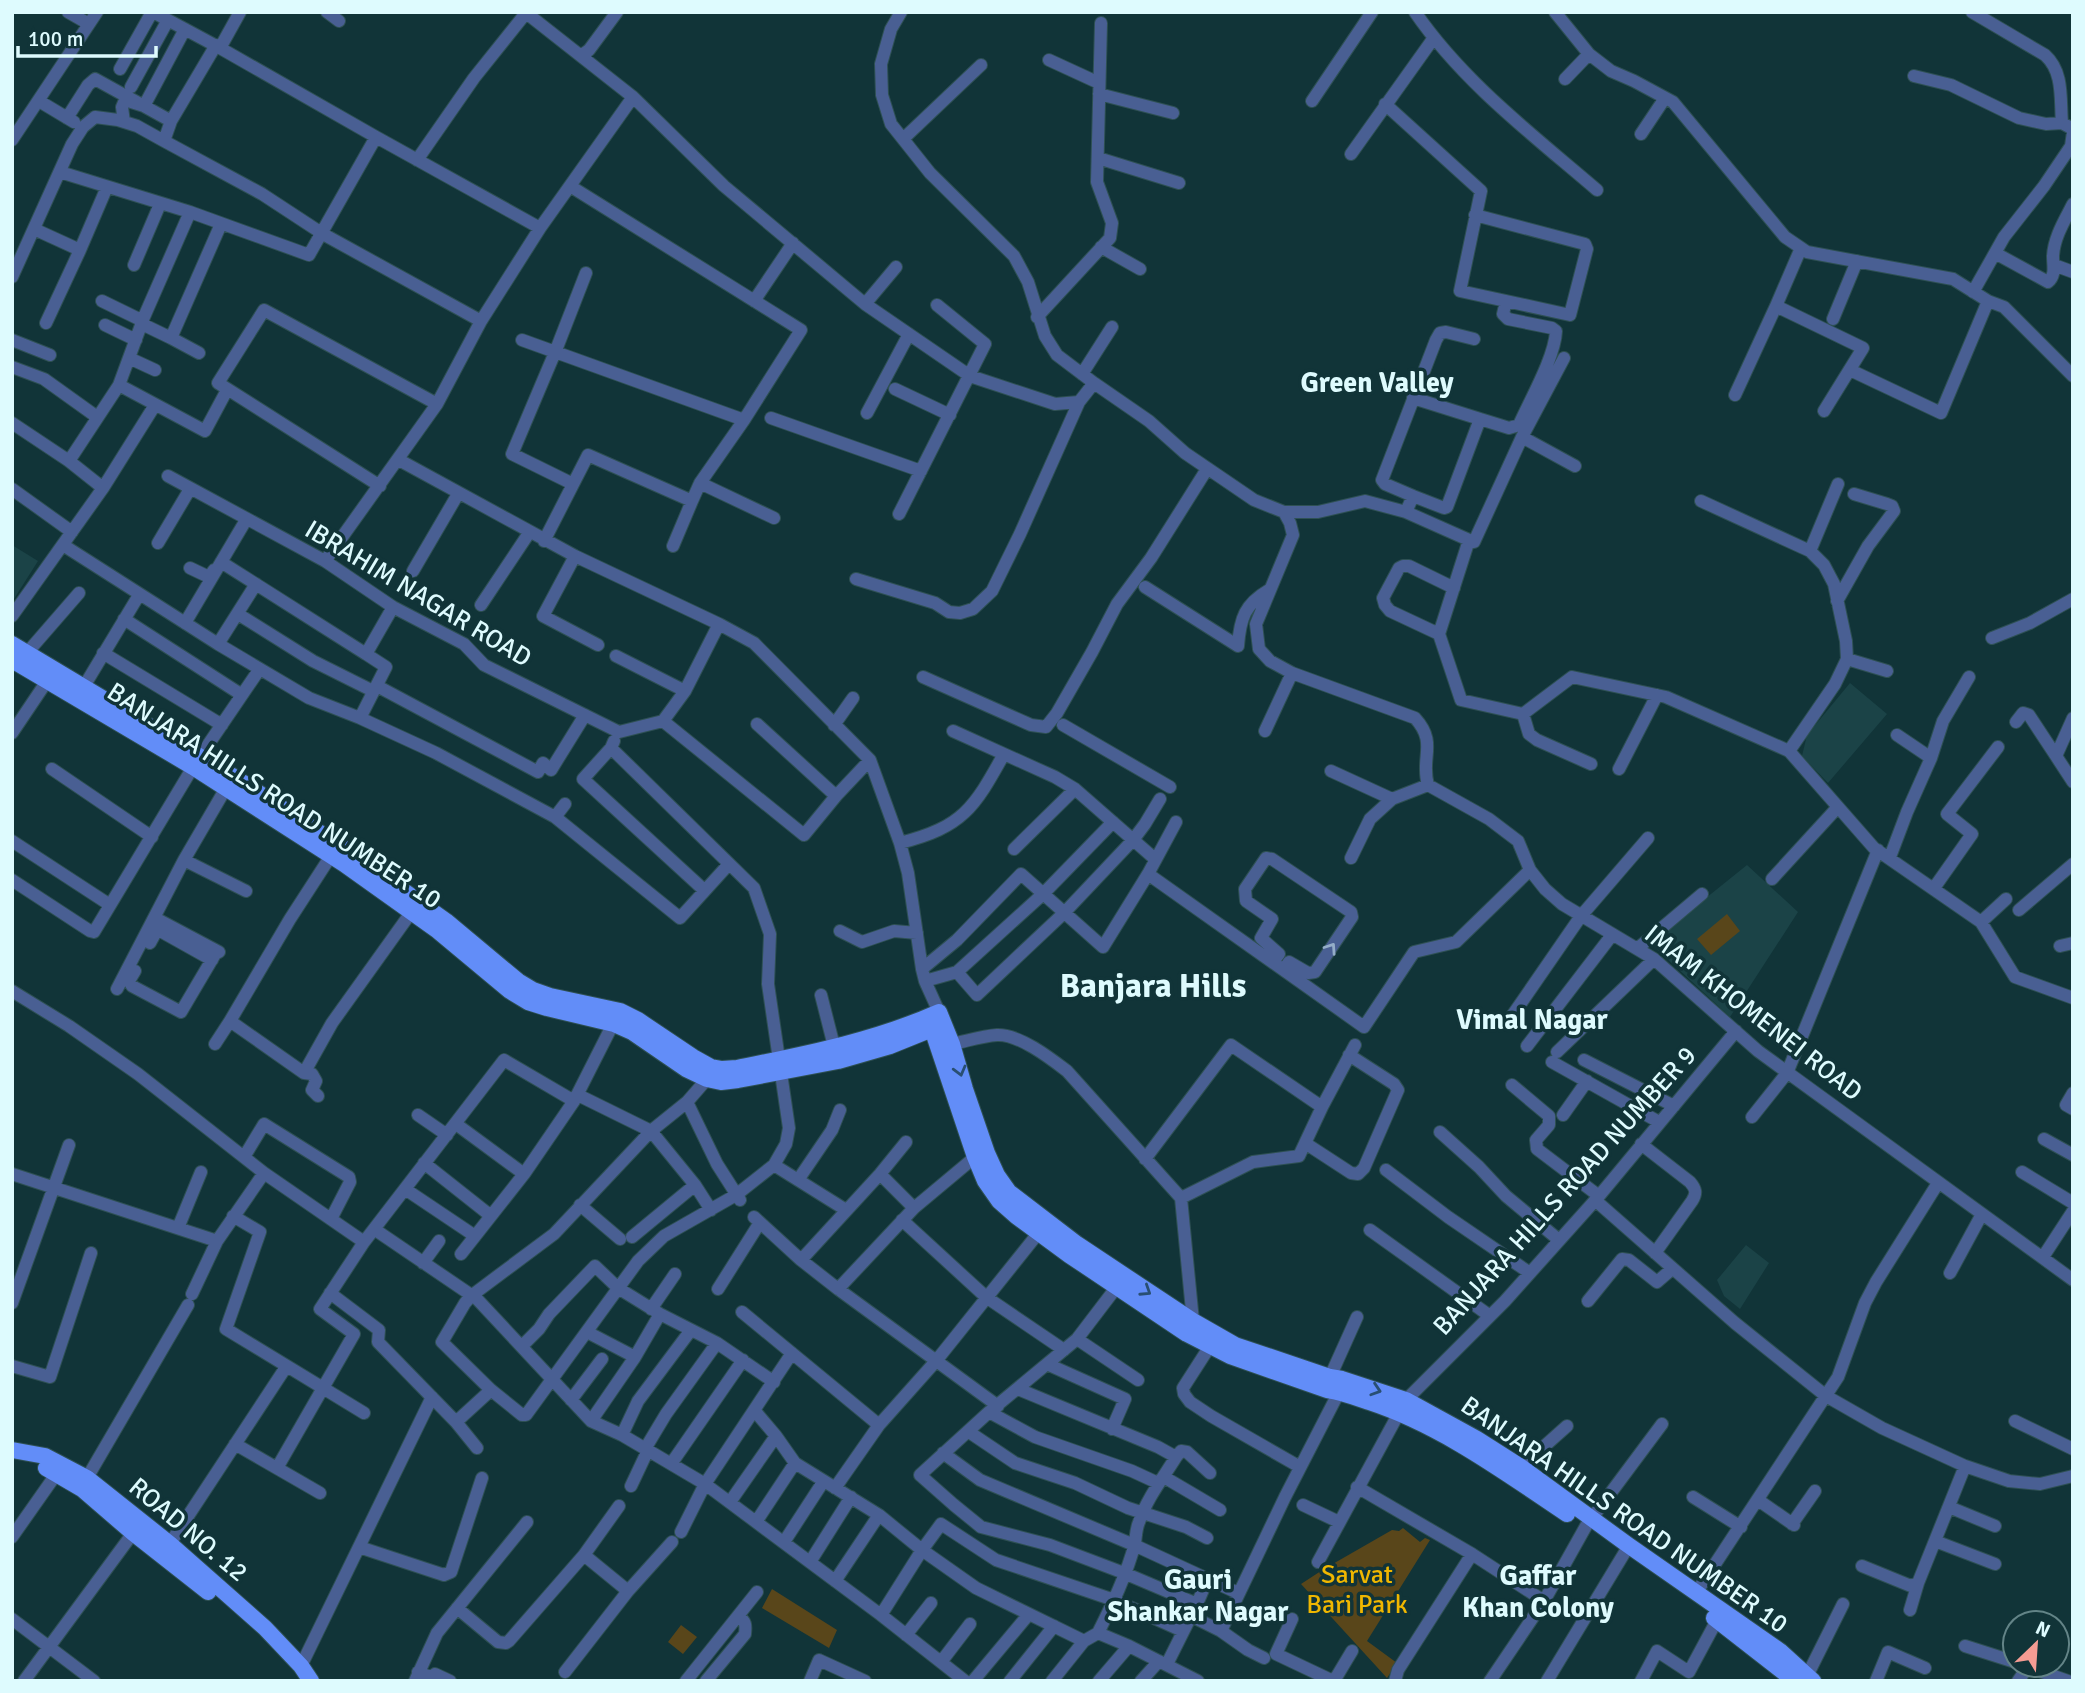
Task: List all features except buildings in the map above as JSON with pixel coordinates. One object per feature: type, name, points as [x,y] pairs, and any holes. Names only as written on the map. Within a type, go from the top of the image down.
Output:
[{"type":"main road","name":"BANJARA HILLS ROAD NUMBER 10","points":[[12,644],[19,657],[47,681],[196,763],[234,777],[415,907],[446,921],[517,981],[533,990],[657,1032],[693,1058],[711,1066],[722,1069],[780,1066]]},
{"type":"main road","name":"BANJARA HILLS ROAD NUMBER 10","points":[[19,657],[83,688],[196,763],[226,788],[334,851]]},
{"type":"main road","name":"BANJARA HILLS ROAD NUMBER 10","points":[[617,1017],[632,1031],[686,1069],[721,1082],[836,1054],[886,1034],[936,1020]]},
{"type":"main road","name":"BANJARA HILLS ROAD NUMBER 10","points":[[936,1020],[952,1044],[965,1089],[997,1175],[1009,1192],[1044,1227],[1120,1282],[1190,1327],[1210,1346],[1230,1356],[1327,1390],[1402,1405],[1696,1593],[1780,1651],[1804,1679]]},
{"type":"main road","name":"BANJARA HILLS ROAD NUMBER 10","points":[[936,1020],[975,1157],[985,1181],[999,1201],[1016,1216],[1044,1227]]},
{"type":"main road","name":"BANJARA HILLS ROAD NUMBER 10","points":[[1190,1327],[1235,1345],[1342,1379],[1477,1439],[1521,1467],[1625,1552],[1717,1620],[1804,1679]]},
{"type":"main road","name":"ROAD NO. 12","points":[[12,1450],[45,1456],[87,1478],[166,1549],[265,1628],[301,1673],[311,1681]]},
{"type":"main road","points":[[12,1460],[29,1462],[57,1473],[82,1489],[134,1533],[166,1549]]},
{"type":"street","points":[[68,12],[89,24]]},
{"type":"street","points":[[12,140],[97,12]]},
{"type":"street","points":[[120,69],[152,12],[540,228]]},
{"type":"street","points":[[164,141],[171,121],[240,12]]},
{"type":"street","points":[[327,12],[339,21]]},
{"type":"street","points":[[582,55],[589,50],[617,12]]},
{"type":"street","points":[[901,12],[891,29],[881,64],[882,95],[891,124],[930,173],[1014,257],[1028,282],[1045,336],[1057,355],[1149,421],[1185,453],[1254,500],[1284,512],[1318,512],[1365,501],[1406,512],[1469,540],[1439,634],[1461,700],[1522,714],[1572,677],[1667,697],[1789,751],[1837,808],[1878,850],[1981,922],[2015,977],[2073,998]]},
{"type":"street","points":[[1312,101],[1372,12]]},
{"type":"street","points":[[1415,12],[1433,39],[1503,110],[1597,190]]},
{"type":"street","points":[[1555,12],[1569,20],[1589,54],[1611,71],[1634,80],[1672,103],[1781,234],[1807,252],[1953,279],[1988,301],[2004,307],[2073,376]]},
{"type":"street","points":[[1972,12],[2054,62],[2059,74],[2071,146],[1995,253],[1973,292]]},
{"type":"street","points":[[417,160],[474,78],[526,13],[633,97],[724,186],[865,304],[970,376],[1055,404],[1079,402]]},
{"type":"street","points":[[131,87],[168,20]]},
{"type":"street","points":[[1037,317],[1110,238],[1112,223],[1097,183],[1101,23]]},
{"type":"street","points":[[137,126],[186,29]]},
{"type":"street","points":[[1351,154],[1433,39]]},
{"type":"street","points":[[1565,79],[1589,54]]},
{"type":"street","points":[[1049,60],[1099,89],[1173,113]]},
{"type":"street","points":[[903,139],[981,65]]},
{"type":"street","points":[[1914,76],[1951,85],[2019,118],[2069,128]]},
{"type":"street","points":[[67,118],[88,85],[95,79],[171,121]]},
{"type":"street","points":[[326,561],[437,404],[481,321],[540,228],[633,97]]},
{"type":"street","points":[[1641,134],[1665,98]]},
{"type":"street","points":[[124,122],[122,107],[125,100],[145,106]]},
{"type":"street","points":[[39,101],[83,127]]},
{"type":"street","points":[[1385,104],[1481,191],[1475,215],[1460,291],[1570,315],[1587,249],[1585,244],[1475,215]]},
{"type":"street","points":[[12,277],[72,144],[83,127],[95,117],[137,126],[262,194],[323,234],[481,321]]},
{"type":"street","points":[[60,172],[190,212],[309,255],[376,137]]},
{"type":"street","points":[[1098,158],[1179,183]]},
{"type":"street","points":[[570,186],[801,330],[700,483],[673,546]]},
{"type":"street","points":[[46,323],[107,187]]},
{"type":"street","points":[[134,265],[160,204]]},
{"type":"street","points":[[1995,253],[2048,282],[2053,277],[2057,236],[2073,204]]},
{"type":"street","points":[[69,461],[119,386],[142,323],[190,212]]},
{"type":"street","points":[[171,338],[221,224]]},
{"type":"street","points":[[34,229],[80,250]]},
{"type":"street","points":[[754,301],[793,243]]},
{"type":"street","points":[[1101,247],[1140,269]]},
{"type":"street","points":[[1735,395],[1801,248]]},
{"type":"street","points":[[1833,319],[1857,261]]},
{"type":"street","points":[[2054,265],[2073,272]]},
{"type":"street","points":[[865,304],[896,267]]},
{"type":"street","points":[[573,485],[512,454],[586,273]]},
{"type":"street","points":[[102,301],[199,353]]},
{"type":"street","points":[[1413,398],[1509,428],[1519,425],[1549,360],[1556,331],[1508,319],[1503,314],[1506,301]]},
{"type":"street","points":[[1850,370],[1941,413],[1988,301]]},
{"type":"street","points":[[899,514],[985,344],[937,305]]},
{"type":"street","points":[[1776,306],[1863,348],[1824,411]]},
{"type":"street","points":[[380,486],[218,383],[264,310],[437,404]]},
{"type":"street","points":[[104,325],[136,340]]},
{"type":"street","points":[[1082,374],[1112,327]]},
{"type":"street","points":[[1474,339],[1440,333],[1382,480],[1385,484],[1413,496],[1447,507],[1480,419]]},
{"type":"street","points":[[866,413],[909,334]]},
{"type":"street","points":[[12,340],[51,355]]},
{"type":"street","points":[[522,340],[744,420]]},
{"type":"street","points":[[129,358],[155,370]]},
{"type":"street","points":[[1474,542],[1522,437],[1564,358]]},
{"type":"street","points":[[12,367],[44,379],[97,418]]},
{"type":"street","points":[[856,579],[935,603],[949,612],[960,613],[973,609],[992,591],[1079,402],[1094,383]]},
{"type":"street","points":[[119,386],[205,431],[227,390]]},
{"type":"street","points":[[895,389],[950,415]]},
{"type":"street","points":[[12,616],[103,488],[155,405]]},
{"type":"street","points":[[771,418],[921,471]]},
{"type":"street","points":[[12,423],[69,461],[103,488]]},
{"type":"street","points":[[1522,437],[1576,466]]},
{"type":"street","points":[[544,541],[588,455],[692,501]]},
{"type":"street","points":[[399,460],[544,541],[754,643],[870,761],[908,873],[923,975],[936,1020]]},
{"type":"street","points":[[923,677],[1031,725],[1046,727],[1057,713],[1117,604],[1151,558],[1207,469]]},
{"type":"street","name":"IBRAHIM NAGAR ROAD","points":[[168,476],[326,561],[393,607],[464,644],[484,665],[619,732]]},
{"type":"street","points":[[700,483],[774,517]]},
{"type":"street","points":[[1810,551],[1838,484]]},
{"type":"street","points":[[12,489],[72,532]]},
{"type":"street","points":[[158,543],[190,489]]},
{"type":"street","points":[[413,571],[458,494]]},
{"type":"street","points":[[1838,601],[1868,546],[1894,511],[1892,506],[1854,494]]},
{"type":"street","points":[[1406,512],[1413,496]]},
{"type":"street","points":[[1701,501],[1810,551],[1824,565],[1834,584],[1847,659],[1835,684],[1789,751]]},
{"type":"street","points":[[1284,512],[1293,535],[1256,624],[1259,649],[1270,661],[1292,673],[1415,718],[1425,729],[1428,748],[1425,774],[1428,785],[1392,799],[1370,819],[1352,858]]},
{"type":"street","points":[[185,623],[244,518]]},
{"type":"street","points":[[190,568],[209,577],[244,518]]},
{"type":"street","points":[[481,606],[529,533]]},
{"type":"street","points":[[62,545],[258,670],[309,698],[436,753],[555,817],[680,918],[729,864]]},
{"type":"street","points":[[575,556],[543,616],[598,645]]},
{"type":"street","points":[[221,562],[386,667],[360,718]]},
{"type":"street","points":[[1439,634],[1390,611],[1383,598],[1399,568],[1403,566],[1409,566],[1454,588]]},
{"type":"street","points":[[218,645],[256,584]]},
{"type":"street","points":[[1145,587],[1238,646],[1240,627],[1249,604],[1269,590]]},
{"type":"street","points":[[19,657],[79,593]]},
{"type":"street","points":[[83,688],[139,595]]},
{"type":"street","points":[[1992,638],[2031,623],[2073,599]]},
{"type":"street","points":[[366,654],[393,607]]},
{"type":"street","points":[[237,614],[313,661],[375,689],[538,772],[543,763],[551,770],[585,715]]},
{"type":"street","points":[[124,619],[242,695]]},
{"type":"street","points":[[704,890],[583,779],[611,748],[619,732],[663,721],[685,691],[719,624]]},
{"type":"street","points":[[103,653],[222,725]]},
{"type":"street","points":[[616,656],[685,691]]},
{"type":"street","points":[[1847,659],[1887,671]]},
{"type":"street","points":[[12,880],[94,932],[196,763],[258,670]]},
{"type":"street","points":[[1265,731],[1292,673]]},
{"type":"street","points":[[1890,857],[1931,758],[1943,721],[1969,677]]},
{"type":"street","points":[[12,733],[47,681]]},
{"type":"street","points":[[1619,769],[1657,695]]},
{"type":"street","points":[[834,725],[853,698]]},
{"type":"street","points":[[2016,722],[2023,713],[2029,715],[2073,782]]},
{"type":"street","points":[[1522,714],[1529,734],[1537,740],[1591,764]]},
{"type":"street","points":[[2056,756],[2073,718]]},
{"type":"street","points":[[663,721],[804,835],[870,761]]},
{"type":"street","points":[[757,724],[836,796]]},
{"type":"street","points":[[1063,724],[1170,787]]},
{"type":"street","points":[[953,731],[1076,789],[1155,859]]},
{"type":"street","points":[[1897,735],[1931,758]]},
{"type":"street","points":[[1934,888],[1972,834],[1947,814],[1998,747]]},
{"type":"street","points":[[611,748],[754,888],[771,934],[768,984],[789,1128],[786,1144],[774,1165],[738,1198],[664,1236],[638,1261],[526,1415],[522,1415],[491,1390],[442,1342],[471,1296],[554,1234],[652,1130],[687,1102],[707,1079]]},
{"type":"street","points":[[900,843],[941,830],[961,816],[981,796],[1004,754]]},
{"type":"street","points":[[52,769],[152,837]]},
{"type":"street","points":[[1331,771],[1392,799]]},
{"type":"street","name":"IMAM KHOMENEI ROAD","points":[[1428,785],[1489,819],[1518,841],[1530,870],[1554,896],[1581,916],[1654,959],[1758,1051],[2073,1279]]},
{"type":"street","points":[[216,954],[183,1010],[177,1011],[130,983],[155,918],[184,860],[226,788]]},
{"type":"street","points":[[1014,849],[1076,789]]},
{"type":"street","points":[[957,972],[977,995],[1065,913],[1133,840],[1160,799]]},
{"type":"street","points":[[555,817],[565,804]]},
{"type":"street","points":[[1772,879],[1837,808]]},
{"type":"street","points":[[923,975],[957,972],[1044,894],[1113,822]]},
{"type":"street","points":[[923,975],[1021,874],[1103,947],[1176,822]]},
{"type":"street","points":[[1512,1016],[1581,916],[1648,838]]},
{"type":"street","points":[[12,841],[110,905]]},
{"type":"street","points":[[1752,1116],[1787,1073],[1878,850]]},
{"type":"street","points":[[215,1044],[334,851]]},
{"type":"street","points":[[1266,858],[1272,859],[1351,912],[1352,917],[1315,972],[1308,974],[1290,962],[1279,966],[1279,954],[1261,938],[1272,919],[1246,901],[1245,889],[1266,858]]},
{"type":"street","points":[[184,860],[246,891]]},
{"type":"street","points":[[2019,910],[2073,863]]},
{"type":"street","points":[[1148,874],[1364,1027],[1414,952],[1456,942],[1530,870]]},
{"type":"street","points":[[1638,948],[1702,894]]},
{"type":"street","points":[[1981,922],[2006,899]]},
{"type":"street","points":[[304,1073],[332,1023],[415,907]]},
{"type":"street","points":[[155,918],[216,954]]},
{"type":"street","points":[[841,930],[862,942],[894,931],[917,933]]},
{"type":"street","points":[[117,989],[147,941],[156,932],[216,954]]},
{"type":"street","points":[[1527,1046],[1612,934]]},
{"type":"street","points":[[1654,959],[1555,1057],[1587,1081],[1659,1122]]},
{"type":"street","points":[[12,991],[120,1061],[264,1173],[364,1242]]},
{"type":"street","points":[[821,995],[836,1054]]},
{"type":"street","points":[[461,1254],[524,1174],[576,1098],[617,1017]]},
{"type":"street","points":[[230,1021],[304,1073],[312,1074],[316,1081],[312,1090],[318,1096]]},
{"type":"street","name":"BANJARA HILLS ROAD NUMBER 9","points":[[1318,1562],[1402,1405],[1490,1316],[1597,1198],[1736,1031]]},
{"type":"street","points":[[952,1044],[998,1035],[1020,1041],[1042,1054],[1067,1071],[1181,1198],[1190,1327]]},
{"type":"street","points":[[1144,1159],[1231,1045],[1322,1107]]},
{"type":"street","points":[[1181,1198],[1253,1162],[1299,1156],[1305,1143],[1322,1107],[1352,1050],[1398,1090],[1362,1172],[1352,1173],[1305,1143]]},
{"type":"street","points":[[277,1468],[354,1334],[320,1309],[364,1242],[504,1060],[576,1098],[652,1130],[711,1210]]},
{"type":"street","points":[[1584,1060],[1674,1106]]},
{"type":"street","points":[[1563,1115],[1587,1081]]},
{"type":"street","points":[[1512,1085],[1549,1116],[1549,1125],[1536,1140],[1537,1149],[1597,1198],[1672,1269],[1735,1323],[1826,1396],[1882,1429],[1965,1466],[2009,1481],[2040,1484],[2073,1476]]},
{"type":"street","points":[[2073,1093],[2066,1105],[2073,1109]]},
{"type":"street","points":[[687,1102],[717,1164],[738,1198]]},
{"type":"street","points":[[798,1180],[832,1130],[840,1110]]},
{"type":"street","points":[[418,1115],[447,1135]]},
{"type":"street","points":[[244,1157],[264,1124],[349,1177],[350,1182],[331,1219]]},
{"type":"street","points":[[456,1124],[524,1174]]},
{"type":"street","points":[[1440,1132],[1506,1196],[1559,1240]]},
{"type":"street","points":[[2044,1139],[2073,1155]]},
{"type":"street","points":[[801,1260],[906,1142]]},
{"type":"street","points":[[12,1303],[69,1144]]},
{"type":"street","points":[[1642,1144],[1696,1189],[1696,1195],[1655,1253]]},
{"type":"street","points":[[838,1289],[914,1208],[975,1157]]},
{"type":"street","points":[[424,1163],[491,1216]]},
{"type":"street","points":[[774,1165],[846,1210]]},
{"type":"street","points":[[1386,1170],[1448,1217],[1530,1273]]},
{"type":"street","points":[[178,1228],[201,1172]]},
{"type":"street","points":[[2022,1172],[2073,1203]]},
{"type":"street","points":[[87,1478],[190,1299],[217,1241],[264,1173]]},
{"type":"street","points":[[12,1174],[217,1241]]},
{"type":"street","points":[[880,1174],[914,1208]]},
{"type":"street","points":[[1696,1593],[1826,1396],[1845,1362],[1876,1282],[1938,1182]]},
{"type":"street","points":[[580,1205],[626,1238],[695,1185]]},
{"type":"street","points":[[405,1189],[475,1236]]},
{"type":"street","points":[[2043,1257],[2073,1211]]},
{"type":"street","points":[[1950,1273],[1982,1214]]},
{"type":"street","points":[[233,1216],[261,1232],[226,1329],[364,1413]]},
{"type":"street","points":[[902,1220],[986,1297],[1065,1350]]},
{"type":"street","points":[[718,1289],[757,1221],[838,1289],[936,1361],[994,1409],[1035,1437],[1161,1480],[1220,1510]]},
{"type":"street","points":[[784,1542],[1044,1227]]},
{"type":"street","points":[[374,1229],[477,1299],[591,1421],[622,1435],[705,1484],[965,1681]]},
{"type":"street","points":[[1370,1230],[1490,1316]]},
{"type":"street","points":[[423,1263],[439,1241]]},
{"type":"street","points":[[12,1366],[50,1377],[91,1253]]},
{"type":"street","points":[[1588,1301],[1622,1259],[1629,1260],[1657,1282],[1672,1269]]},
{"type":"street","points":[[522,1346],[595,1266],[618,1288],[716,1343],[774,1382]]},
{"type":"street","points":[[591,1421],[635,1357],[676,1274]]},
{"type":"street","points":[[1120,1282],[1077,1339],[920,1475],[981,1527],[1050,1545],[1124,1573],[1194,1610],[1248,1650],[1264,1658]]},
{"type":"street","points":[[330,1293],[379,1330],[378,1342],[432,1396],[477,1448]]},
{"type":"street","points":[[742,1312],[879,1425]]},
{"type":"street","points":[[1330,1377],[1357,1317]]},
{"type":"street","points":[[622,1435],[638,1401],[691,1330]]},
{"type":"street","points":[[587,1332],[635,1357]]},
{"type":"street","points":[[1077,1339],[1139,1380]]},
{"type":"street","points":[[631,1486],[646,1449],[666,1414],[716,1343]]},
{"type":"street","points":[[1210,1346],[1183,1388],[1184,1394],[1190,1402],[1300,1466]]},
{"type":"street","points":[[681,1532],[705,1484],[792,1353]]},
{"type":"street","points":[[571,1400],[603,1359]]},
{"type":"street","points":[[671,1464],[743,1360]]},
{"type":"street","points":[[1048,1364],[1125,1399],[1112,1429]]},
{"type":"street","points":[[166,1549],[286,1367]]},
{"type":"street","points":[[1017,1389],[1158,1447],[1176,1457]]},
{"type":"street","points":[[456,1422],[491,1390]]},
{"type":"street","points":[[1221,1631],[1300,1466],[1339,1392]]},
{"type":"street","points":[[301,1673],[432,1396]]},
{"type":"street","points":[[754,1410],[794,1463],[878,1515],[976,1588],[1084,1641]]},
{"type":"street","points":[[2015,1421],[2073,1449]]},
{"type":"street","points":[[1490,1681],[1544,1601],[1588,1522],[1662,1424]]},
{"type":"street","points":[[1521,1467],[1567,1426]]},
{"type":"street","points":[[969,1432],[1015,1464],[1075,1483],[1128,1508],[1186,1527],[1207,1538]]},
{"type":"street","points":[[730,1502],[776,1436]]},
{"type":"street","points":[[235,1444],[320,1493]]},
{"type":"street","points":[[1052,1681],[1084,1641],[1098,1633],[1114,1601],[1143,1512],[1176,1457],[1181,1451],[1186,1452],[1210,1473]]},
{"type":"street","points":[[943,1453],[980,1480],[1134,1545],[1238,1593]]},
{"type":"street","points":[[757,1522],[794,1463]]},
{"type":"street","points":[[1910,1610],[1918,1583],[1965,1466]]},
{"type":"street","points":[[12,1537],[57,1473]]},
{"type":"street","points":[[359,1547],[444,1575],[450,1572],[482,1478]]},
{"type":"street","points":[[1357,1487],[1472,1554],[1544,1601]]},
{"type":"street","points":[[1758,1500],[1793,1524],[1815,1491]]},
{"type":"street","points":[[810,1562],[850,1497]]},
{"type":"street","points":[[1693,1497],[1741,1527]]},
{"type":"street","points":[[1303,1505],[1339,1522]]},
{"type":"street","points":[[457,1608],[498,1642],[506,1643],[584,1555],[620,1506]]},
{"type":"street","points":[[1948,1507],[1995,1526]]},
{"type":"street","points":[[835,1581],[878,1515]]},
{"type":"street","points":[[450,1681],[435,1674],[430,1677],[416,1676],[437,1633],[527,1522]]},
{"type":"street","points":[[881,1615],[941,1524],[996,1560],[1114,1601],[1183,1631]]},
{"type":"street","points":[[24,1681],[134,1533]]},
{"type":"street","points":[[1935,1541],[1995,1564]]},
{"type":"street","points":[[565,1672],[628,1591],[672,1542]]},
{"type":"street","points":[[1547,1681],[1625,1552]]},
{"type":"street","points":[[1395,1681],[1398,1670],[1472,1554]]},
{"type":"street","points":[[584,1555],[628,1591]]},
{"type":"street","points":[[1862,1566],[1911,1586],[1918,1583]]},
{"type":"street","points":[[1141,1681],[1163,1662],[1183,1631],[1208,1578]]},
{"type":"street","points":[[686,1681],[757,1592]]},
{"type":"street","points":[[906,1635],[931,1603]]},
{"type":"street","points":[[1804,1679],[1843,1604]]},
{"type":"street","points":[[973,1681],[1029,1614]]},
{"type":"street","points":[[706,1681],[745,1634],[744,1620],[738,1616]]},
{"type":"street","points":[[12,1619],[94,1681]]},
{"type":"street","points":[[1292,1619],[1276,1654],[1333,1681],[1352,1651]]},
{"type":"street","points":[[1641,1681],[1657,1651],[1689,1672],[1717,1620]]},
{"type":"street","points":[[941,1662],[970,1624]]},
{"type":"street","points":[[1010,1681],[1054,1626]]},
{"type":"street","points":[[1098,1633],[1163,1662],[1182,1677],[1198,1681]]},
{"type":"street","points":[[1099,1681],[1129,1646]]},
{"type":"street","points":[[1965,1646],[2001,1658]]},
{"type":"street","points":[[1876,1681],[1888,1652],[1926,1668]]},
{"type":"street","points":[[810,1681],[819,1660],[865,1681]]},
{"type":"shaded area","points":[[12,545],[38,561],[12,602]]},
{"type":"shaded area","points":[[1850,683],[1887,714],[1828,783],[1802,756],[1807,735]]},
{"type":"shaded area","points":[[1747,865],[1798,912],[1730,1017],[1650,943]]},
{"type":"shaded area","points":[[1746,1245],[1769,1263],[1740,1309],[1724,1296],[1717,1280]]},
{"type":"green space","points":[[1727,914],[1740,931],[1711,955],[1697,939]]},
{"type":"green space","name":"Sarvat Bari Park","points":[[1403,1528],[1420,1542],[1425,1538],[1430,1540],[1367,1641],[1397,1663],[1387,1678],[1301,1584],[1392,1530],[1399,1531]]},
{"type":"green space","points":[[772,1589],[837,1630],[829,1648],[762,1608]]},
{"type":"green space","points":[[681,1625],[697,1637],[683,1654],[668,1642]]},
{"type":"district","name":"Green Valley","points":[[1377,383]]},
{"type":"district","name":"Banjara Hills","points":[[1153,986]]},
{"type":"district","name":"Vimal Nagar","points":[[1532,1020]]},
{"type":"district","name":"Gaffar Khan Colony","points":[[1538,1592]]},
{"type":"district","name":"Gauri Shankar Nagar","points":[[1198,1596]]}]
